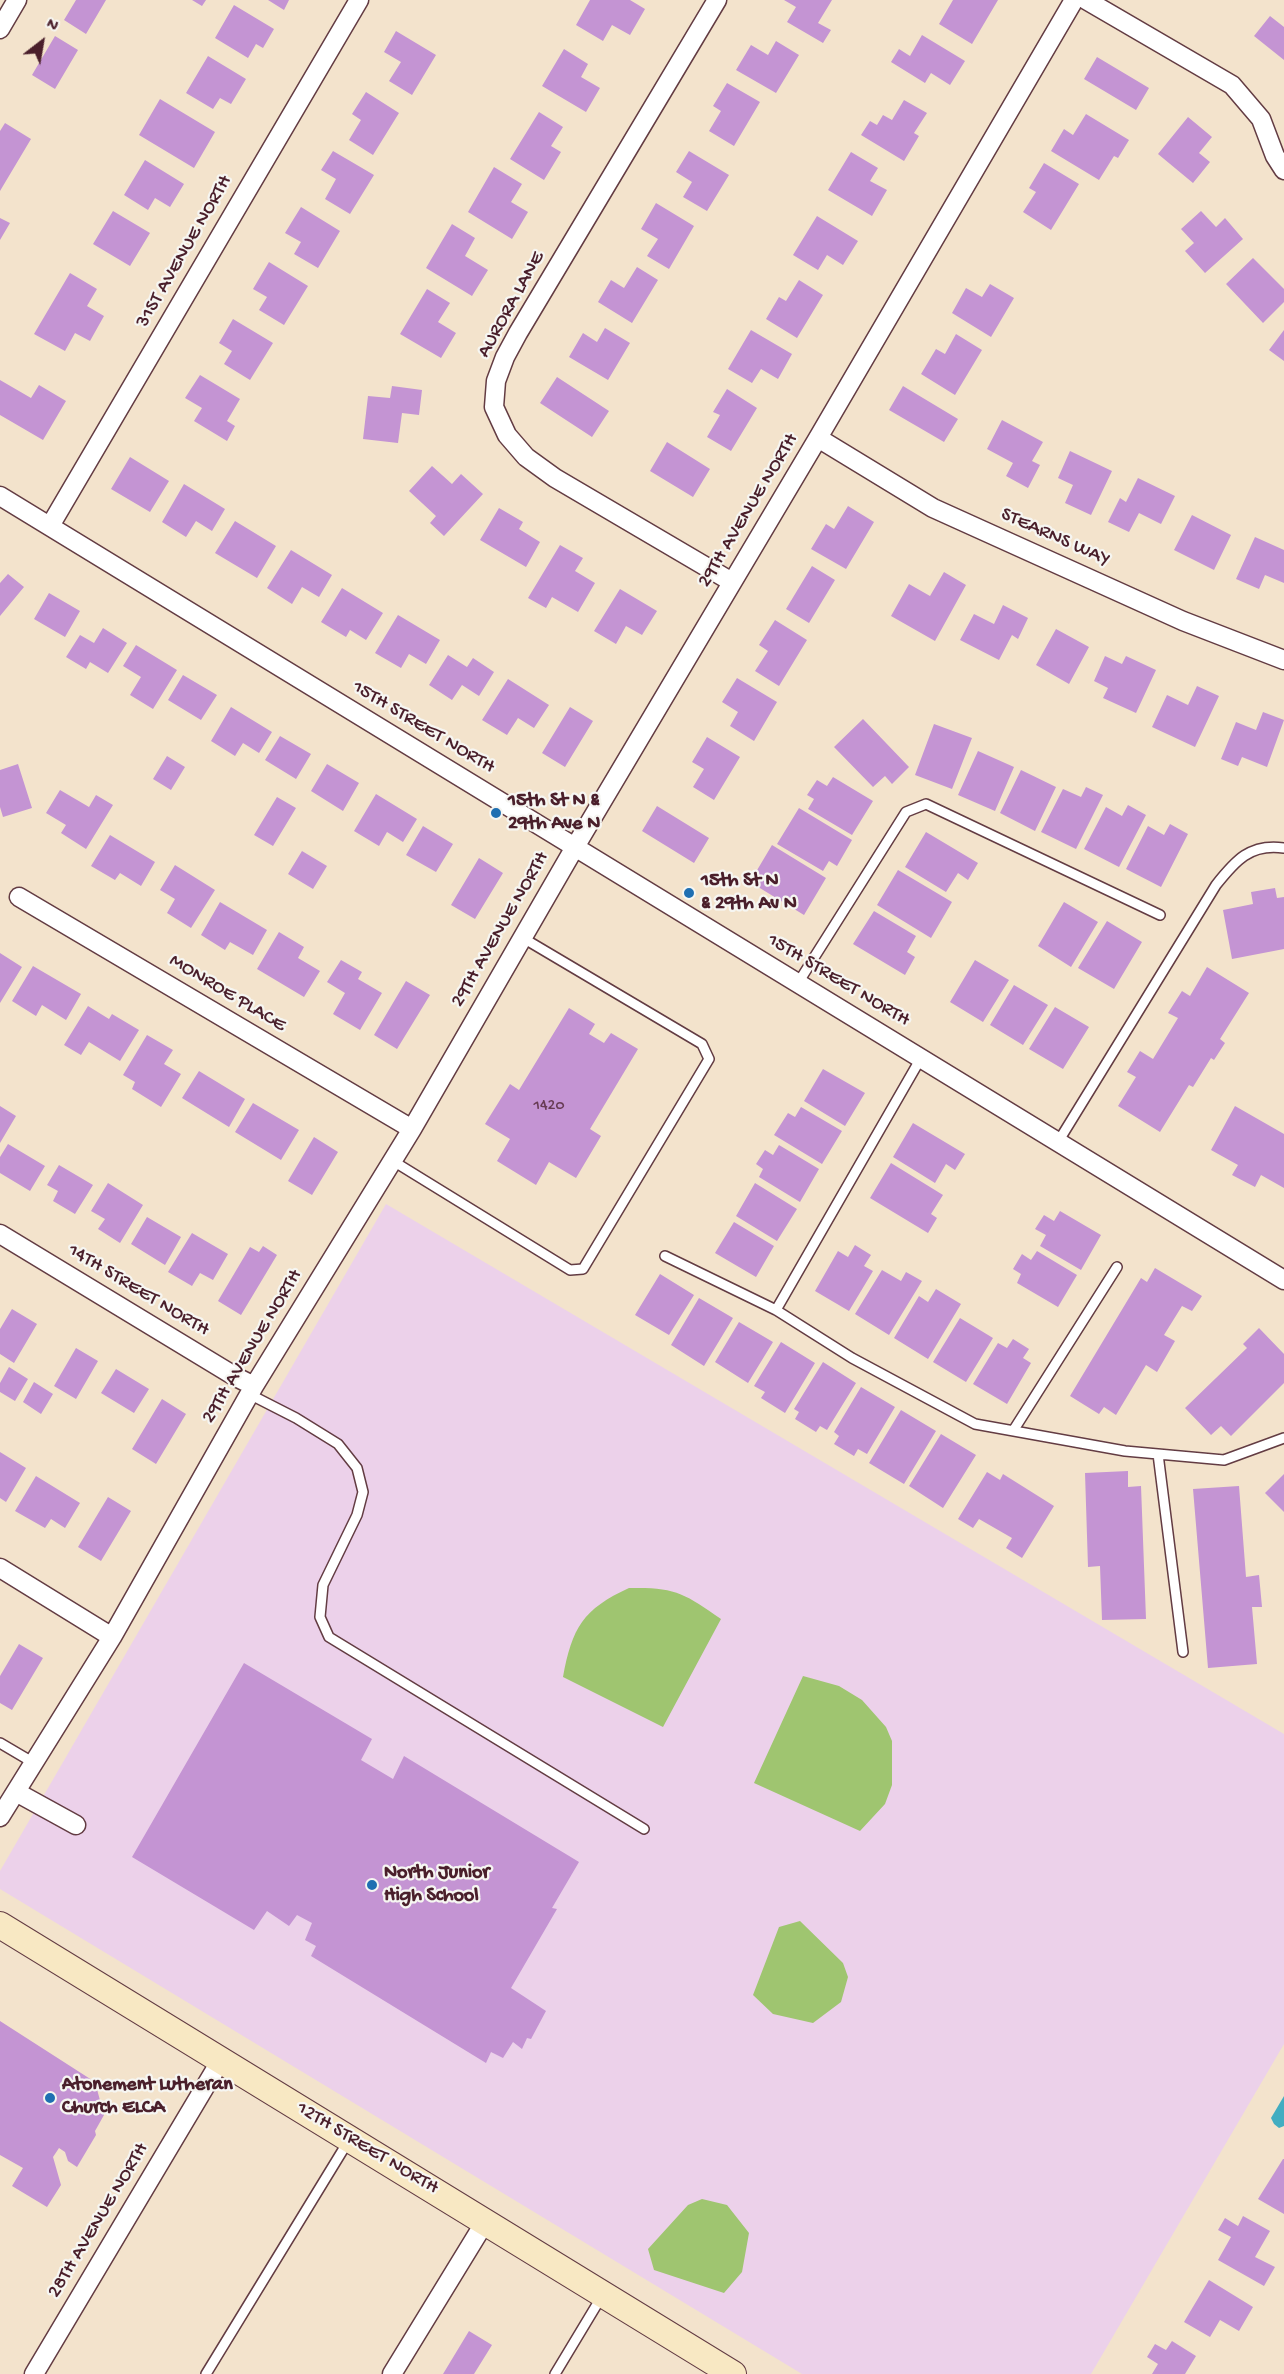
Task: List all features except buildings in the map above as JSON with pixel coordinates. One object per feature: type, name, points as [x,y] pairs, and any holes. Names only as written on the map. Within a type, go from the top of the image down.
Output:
[{"type":"street","points":[[0,29],[17,0]]},
{"type":"street","name":"31ST AVENUE NORTH","points":[[50,526],[359,0]]},
{"type":"street","name":"AURORA LANE","points":[[717,0],[518,333],[505,357],[496,381],[494,407],[507,435],[526,457],[555,478],[732,582]]},
{"type":"street","name":"29TH AVENUE NORTH","points":[[0,1817],[112,1637],[251,1390],[412,1129],[575,847],[1074,0]]},
{"type":"street","points":[[1086,0],[1232,85],[1260,119],[1281,159]]},
{"type":"street","name":"STEARNS WAY","points":[[818,438],[933,508],[1183,621],[1284,660]]},
{"type":"street","name":"15TH STREET NORTH","points":[[0,496],[1284,1280]]},
{"type":"street","name":"MONROE PLACE","points":[[19,897],[412,1129]]},
{"type":"street","name":"14TH STREET NORTH","points":[[0,1234],[236,1377],[251,1390]]},
{"type":"street","points":[[0,1568],[112,1637]]},
{"type":"street","points":[[16,1792],[76,1825]]},
{"type":"street","name":"12TH STREET NORTH","points":[[0,1925],[729,2373]]},
{"type":"street","name":"28TH AVENUE NORTH","points":[[34,2374],[220,2060]]},
{"type":"street","points":[[392,2374],[485,2222]]},
{"type":"lane","points":[[798,983],[906,812],[926,804],[1160,915]]},
{"type":"lane","points":[[1058,1142],[1216,885],[1233,863],[1250,851],[1273,846],[1284,848]]},
{"type":"lane","points":[[393,1161],[570,1270],[583,1269],[709,1059],[702,1044],[523,938]]},
{"type":"lane","points":[[776,1310],[921,1058]]},
{"type":"lane","points":[[665,1257],[776,1310],[852,1358],[975,1424],[1125,1451],[1224,1460],[1284,1438]]},
{"type":"lane","points":[[1013,1431],[1117,1267]]},
{"type":"lane","points":[[251,1390],[338,1444],[357,1468],[363,1492],[357,1515],[323,1585],[320,1617],[329,1636],[644,1829]]},
{"type":"lane","points":[[1158,1454],[1183,1652]]},
{"type":"lane","points":[[0,1743],[34,1763]]},
{"type":"lane","points":[[206,2374],[349,2139]]},
{"type":"lane","points":[[555,2374],[603,2294]]},
{"type":"shaded area","points":[[386,1204],[1284,1734],[1284,2044],[1091,2374],[802,2374],[0,1889],[0,1871]]},
{"type":"green space","points":[[629,1588],[658,1589],[678,1593],[721,1619],[663,1727],[563,1677],[571,1645],[582,1622],[601,1604]]},
{"type":"green space","points":[[803,1676],[839,1686],[862,1700],[886,1727],[892,1741],[892,1785],[885,1804],[860,1831],[754,1783]]},
{"type":"green space","points":[[800,1921],[843,1963],[848,1977],[841,2002],[813,2023],[773,2014],[753,1995],[779,1927]]},
{"type":"green space","points":[[702,2199],[727,2205],[749,2233],[742,2272],[724,2293],[654,2270],[648,2249],[688,2205]]},
{"type":"water","points":[[1284,2096],[1284,2126],[1279,2128],[1271,2118]]},
{"type":"place","name":"15th St N & 29th Ave N","points":[[496,813]]},
{"type":"place","name":"15th St N & 29th Av N","points":[[689,893]]},
{"type":"place","name":"North Junior High School","points":[[372,1885]]},
{"type":"place","name":"Atonement Lutheran Church ELCA","points":[[50,2098]]}]
